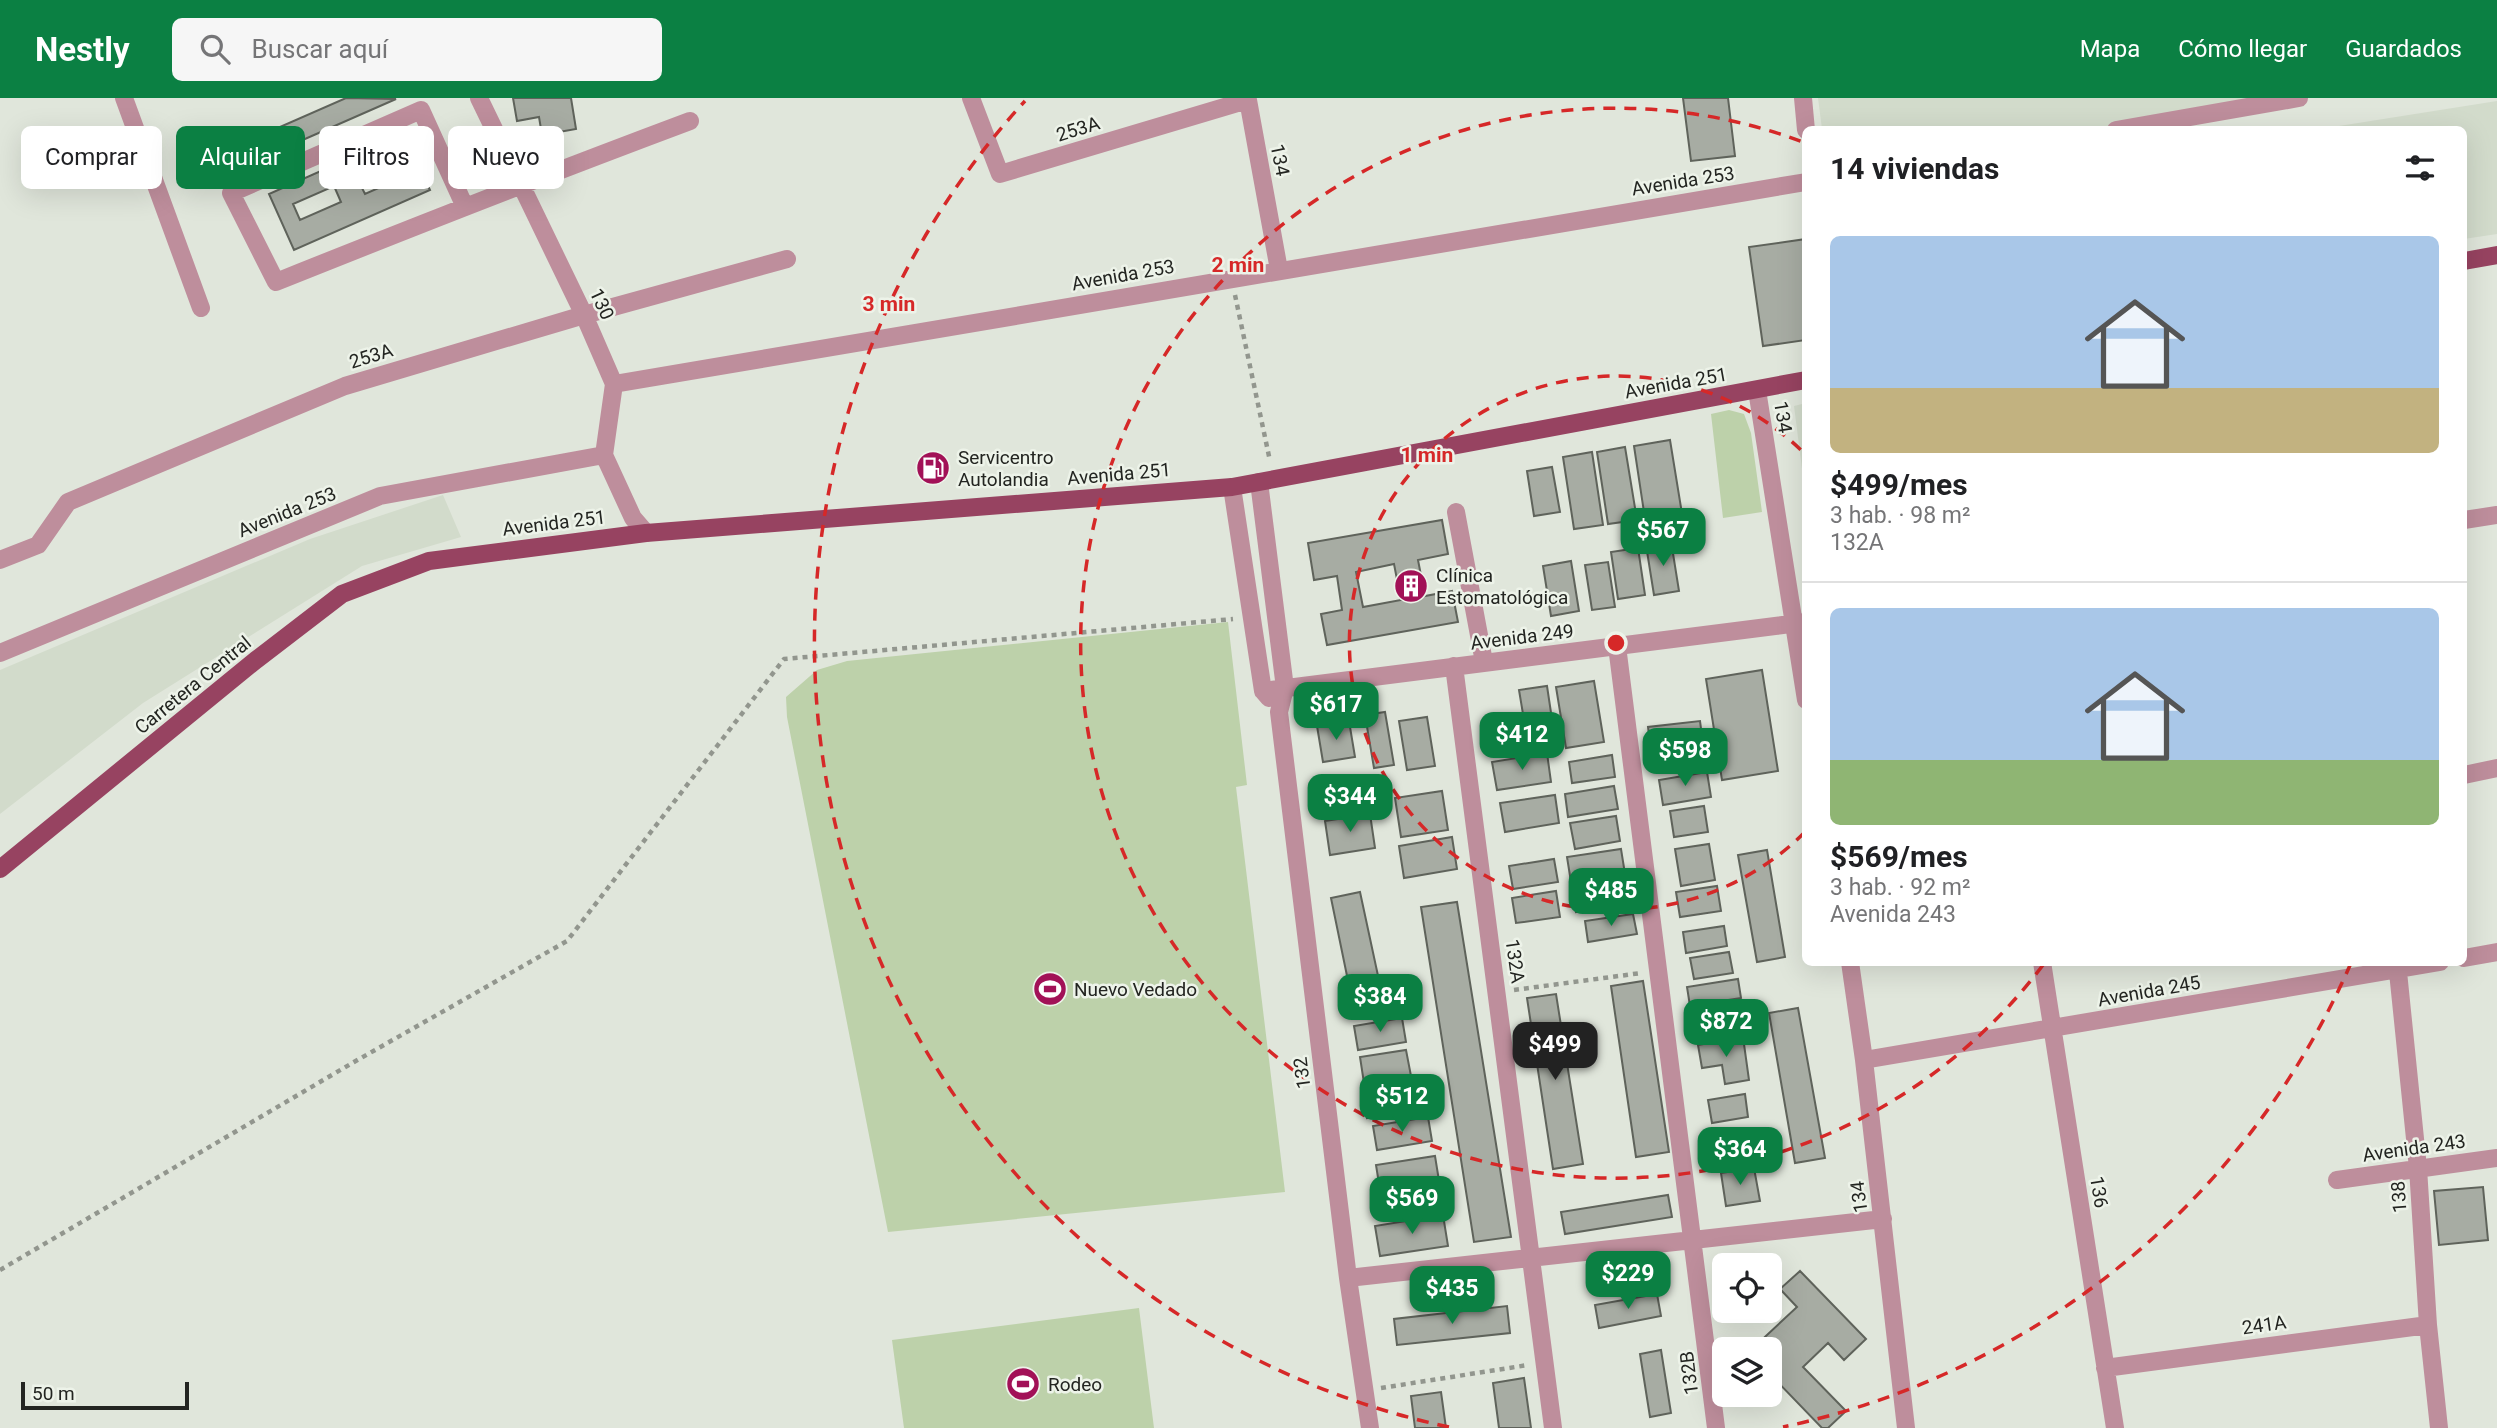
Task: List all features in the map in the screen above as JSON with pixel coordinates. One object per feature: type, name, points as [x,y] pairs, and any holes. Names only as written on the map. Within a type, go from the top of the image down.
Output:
[{"type":"main road","points":[[2467,260],[2497,255]]},
{"type":"main road","name":"Avenida 251","points":[[429,561],[646,533],[1232,486],[1802,381]]},
{"type":"main road","name":"Carretera Central","points":[[0,869],[256,660],[342,594],[429,561]]},
{"type":"street","points":[[124,98],[201,308]]},
{"type":"street","name":"130","points":[[480,98],[493,126]]},
{"type":"street","name":"253A","points":[[971,98],[1000,174],[1248,100]]},
{"type":"street","points":[[1803,98],[1806,126]]},
{"type":"street","points":[[2135,126],[2247,102],[2299,98]]},
{"type":"street","name":"134","points":[[1248,100],[1279,270]]},
{"type":"street","points":[[465,206],[421,110],[232,193],[276,282],[508,189]]},
{"type":"street","points":[[564,168],[690,121]]},
{"type":"street","name":"Avenida 253","points":[[614,384],[1802,183]]},
{"type":"street","name":"130","points":[[523,189],[614,384]]},
{"type":"street","name":"253A","points":[[0,560],[38,545],[68,502],[345,386],[584,315],[788,259]]},
{"type":"street","points":[[614,384],[604,454],[633,518],[646,533]]},
{"type":"street","name":"134","points":[[1757,390],[1799,623],[1802,656]]},
{"type":"street","name":"Avenida 253","points":[[0,653],[380,496],[604,454]]},
{"type":"street","name":"132","points":[[1266,481],[1285,688],[1279,712],[1348,1278],[1370,1428]]},
{"type":"street","points":[[1232,486],[1263,691],[1279,712]]},
{"type":"street","points":[[1456,512],[1484,663]]},
{"type":"street","points":[[2467,520],[2497,515]]},
{"type":"street","name":"Avenida 249","points":[[1263,691],[1799,623]]},
{"type":"street","name":"132B","points":[[1617,646],[1716,1428]]},
{"type":"street","name":"132A","points":[[1454,666],[1553,1428]]},
{"type":"street","points":[[2467,774],[2497,768]]},
{"type":"street","points":[[2467,957],[2497,952]]},
{"type":"street","name":"134","points":[[1851,966],[1864,1060],[1906,1428]]},
{"type":"street","name":"136","points":[[2043,966],[2115,1428]]},
{"type":"street","name":"Avenida 245","points":[[1864,1060],[2053,1029],[2397,966]]},
{"type":"street","name":"138","points":[[2397,966],[2418,1168],[2428,1325],[2439,1428]]},
{"type":"street","name":"Avenida 243","points":[[2337,1180],[2497,1158]]},
{"type":"street","points":[[1348,1278],[1883,1219]]},
{"type":"street","name":"241A","points":[[2105,1368],[2428,1325]]},
{"type":"path","points":[[1231,278],[1266,481]]},
{"type":"path","points":[[0,1270],[354,1062],[567,941],[784,659],[1252,617]]},
{"type":"path","points":[[1498,992],[1659,970]]},
{"type":"path","points":[[1364,1391],[1546,1363]]},
{"type":"shaded area","points":[[1818,98],[2288,98],[2123,126],[1822,126]]},
{"type":"shaded area","points":[[2497,101],[2497,234],[2467,239],[2467,126],[2339,126]]},
{"type":"shaded area","points":[[1802,404],[1802,469],[1794,406]]},
{"type":"shaded area","points":[[443,495],[461,537],[362,566],[143,703],[0,814],[0,670],[310,539]]},
{"type":"green space","points":[[1729,410],[1744,414],[1751,433],[1762,512],[1723,518],[1711,414]]},
{"type":"green space","name":"Nuevo Vedado","points":[[1228,622],[1247,785],[1236,787],[1285,1192],[888,1232],[787,717],[786,697],[817,670],[847,661]]},
{"type":"green space","name":"Rodeo","points":[[1139,1308],[1154,1428],[904,1428],[892,1340]]},
{"type":"building","points":[[346,98],[396,99],[335,126],[319,126],[319,133],[305,139],[305,126],[282,126]]},
{"type":"building","points":[[513,98],[571,98],[576,129],[564,131],[564,126],[540,126],[539,117],[517,121]]},
{"type":"building","points":[[1683,98],[1728,98],[1735,156],[1691,161]]},
{"type":"building","points":[[319,172],[319,189],[327,189],[293,204],[300,220],[341,202],[335,189],[362,189],[365,194],[376,189],[430,190],[294,250],[269,194],[280,189],[305,189],[305,178]]},
{"type":"building","points":[[1802,240],[1802,341],[1763,346],[1749,247]]},
{"type":"building","points":[[1670,440],[1684,526],[1647,532],[1634,446]]},
{"type":"building","points":[[1625,447],[1637,520],[1608,524],[1597,452]]},
{"type":"building","points":[[1592,452],[1603,525],[1574,529],[1563,457]]},
{"type":"building","points":[[1552,467],[1560,512],[1534,516],[1527,471]]},
{"type":"building","name":"Clínica Estomatológica","points":[[1442,520],[1448,554],[1418,560],[1425,596],[1452,591],[1458,622],[1327,645],[1321,614],[1342,610],[1337,576],[1314,580],[1308,543]],"holes":[[[1394,564],[1401,600],[1363,607],[1356,572]]]},
{"type":"building","points":[[1671,541],[1679,591],[1654,595],[1646,545]]},
{"type":"building","points":[[1638,548],[1645,595],[1618,599],[1611,552]]},
{"type":"building","points":[[1571,561],[1579,611],[1551,616],[1543,566]]},
{"type":"building","points":[[1608,562],[1615,607],[1592,610],[1585,565]]},
{"type":"building","points":[[1762,670],[1778,771],[1722,780],[1706,679]]},
{"type":"building","points":[[1594,681],[1604,742],[1566,748],[1556,687]]},
{"type":"building","points":[[1547,686],[1556,746],[1529,750],[1519,690]]},
{"type":"building","points":[[1385,712],[1394,765],[1374,768],[1365,715]]},
{"type":"building","points":[[1427,717],[1435,766],[1407,770],[1399,721]]},
{"type":"building","points":[[1349,721],[1355,757],[1323,762],[1317,726]]},
{"type":"building","points":[[1700,721],[1705,759],[1653,765],[1648,727]]},
{"type":"building","points":[[1547,753],[1551,782],[1497,790],[1492,762]]},
{"type":"building","points":[[1612,755],[1615,777],[1572,783],[1569,762]]},
{"type":"building","points":[[1707,772],[1711,797],[1663,805],[1659,780]]},
{"type":"building","points":[[1370,776],[1374,804],[1321,812],[1317,785]]},
{"type":"building","points":[[1614,786],[1618,809],[1568,817],[1565,794]]},
{"type":"building","points":[[1442,791],[1448,830],[1401,837],[1395,798]]},
{"type":"building","points":[[1555,795],[1559,823],[1505,832],[1500,803]]},
{"type":"building","points":[[1704,806],[1708,832],[1674,837],[1670,811]]},
{"type":"building","points":[[1370,814],[1375,848],[1330,855],[1325,821]]},
{"type":"building","points":[[1616,816],[1620,841],[1575,849],[1570,823]]},
{"type":"building","points":[[1452,837],[1457,869],[1404,878],[1399,846]]},
{"type":"building","points":[[1709,844],[1715,880],[1681,886],[1675,849]]},
{"type":"building","points":[[1621,849],[1625,874],[1571,882],[1567,857]]},
{"type":"building","points":[[1767,850],[1785,957],[1757,962],[1738,855]]},
{"type":"building","points":[[1554,859],[1558,882],[1513,889],[1509,866]]},
{"type":"building","points":[[1627,879],[1631,903],[1576,912],[1572,888]]},
{"type":"building","points":[[1717,886],[1721,911],[1680,917],[1676,892]]},
{"type":"building","points":[[1556,891],[1560,917],[1516,923],[1512,898]]},
{"type":"building","points":[[1360,892],[1383,999],[1353,1005],[1331,898]]},
{"type":"building","points":[[1457,902],[1511,1237],[1474,1242],[1421,907]]},
{"type":"building","points":[[1633,914],[1637,934],[1588,942],[1585,921]]},
{"type":"building","points":[[1724,926],[1727,946],[1686,953],[1683,932]]},
{"type":"building","points":[[1729,952],[1733,973],[1694,979],[1690,958]]},
{"type":"building","points":[[1738,979],[1741,998],[1690,1006],[1687,987]]},
{"type":"building","points":[[1643,981],[1669,1152],[1636,1157],[1611,986]]},
{"type":"building","points":[[1556,994],[1583,1164],[1553,1169],[1527,998]]},
{"type":"building","points":[[1741,1006],[1745,1031],[1698,1038],[1694,1013]]},
{"type":"building","points":[[1798,1008],[1825,1158],[1795,1163],[1769,1013]]},
{"type":"building","points":[[1402,1018],[1406,1042],[1358,1050],[1354,1026]]},
{"type":"building","points":[[1743,1037],[1749,1080],[1725,1084],[1722,1065],[1702,1068],[1698,1045]]},
{"type":"building","points":[[1406,1050],[1411,1076],[1364,1083],[1360,1057]]},
{"type":"building","points":[[1409,1082],[1414,1111],[1367,1118],[1363,1090]]},
{"type":"building","points":[[1745,1094],[1748,1117],[1712,1123],[1708,1100]]},
{"type":"building","points":[[1428,1117],[1432,1141],[1377,1150],[1373,1126]]},
{"type":"building","points":[[1752,1134],[1755,1153],[1717,1159],[1713,1140]]},
{"type":"building","points":[[1435,1156],[1440,1187],[1381,1196],[1376,1165]]},
{"type":"building","points":[[1754,1168],[1760,1201],[1726,1206],[1721,1173]]},
{"type":"building","points":[[2483,1187],[2488,1240],[2439,1245],[2434,1191]]},
{"type":"building","points":[[1668,1195],[1672,1217],[1565,1234],[1561,1212]]},
{"type":"building","points":[[1443,1215],[1448,1246],[1380,1256],[1375,1226]]},
{"type":"building","points":[[1800,1271],[1866,1339],[1844,1360],[1828,1343],[1803,1367],[1846,1411],[1828,1428],[1822,1428],[1782,1386],[1782,1337],[1765,1337],[1797,1307],[1782,1291],[1782,1287]]},
{"type":"building","points":[[1657,1294],[1661,1316],[1599,1328],[1595,1305]]},
{"type":"building","points":[[1507,1306],[1510,1333],[1397,1345],[1394,1319]]},
{"type":"building","points":[[1661,1350],[1671,1413],[1650,1417],[1640,1354]]},
{"type":"building","points":[[1524,1378],[1531,1428],[1499,1428],[1493,1383]]},
{"type":"building","points":[[1441,1392],[1446,1428],[1415,1428],[1411,1396]]},
{"type":"place","name":"Servicentro Autolandia","points":[[933,468]]},
{"type":"place","name":"Clínica Estomatológica","points":[[1411,586]]},
{"type":"place","name":"Nuevo Vedado","points":[[1050,989]]},
{"type":"place","name":"Rodeo","points":[[1023,1384]]}]
